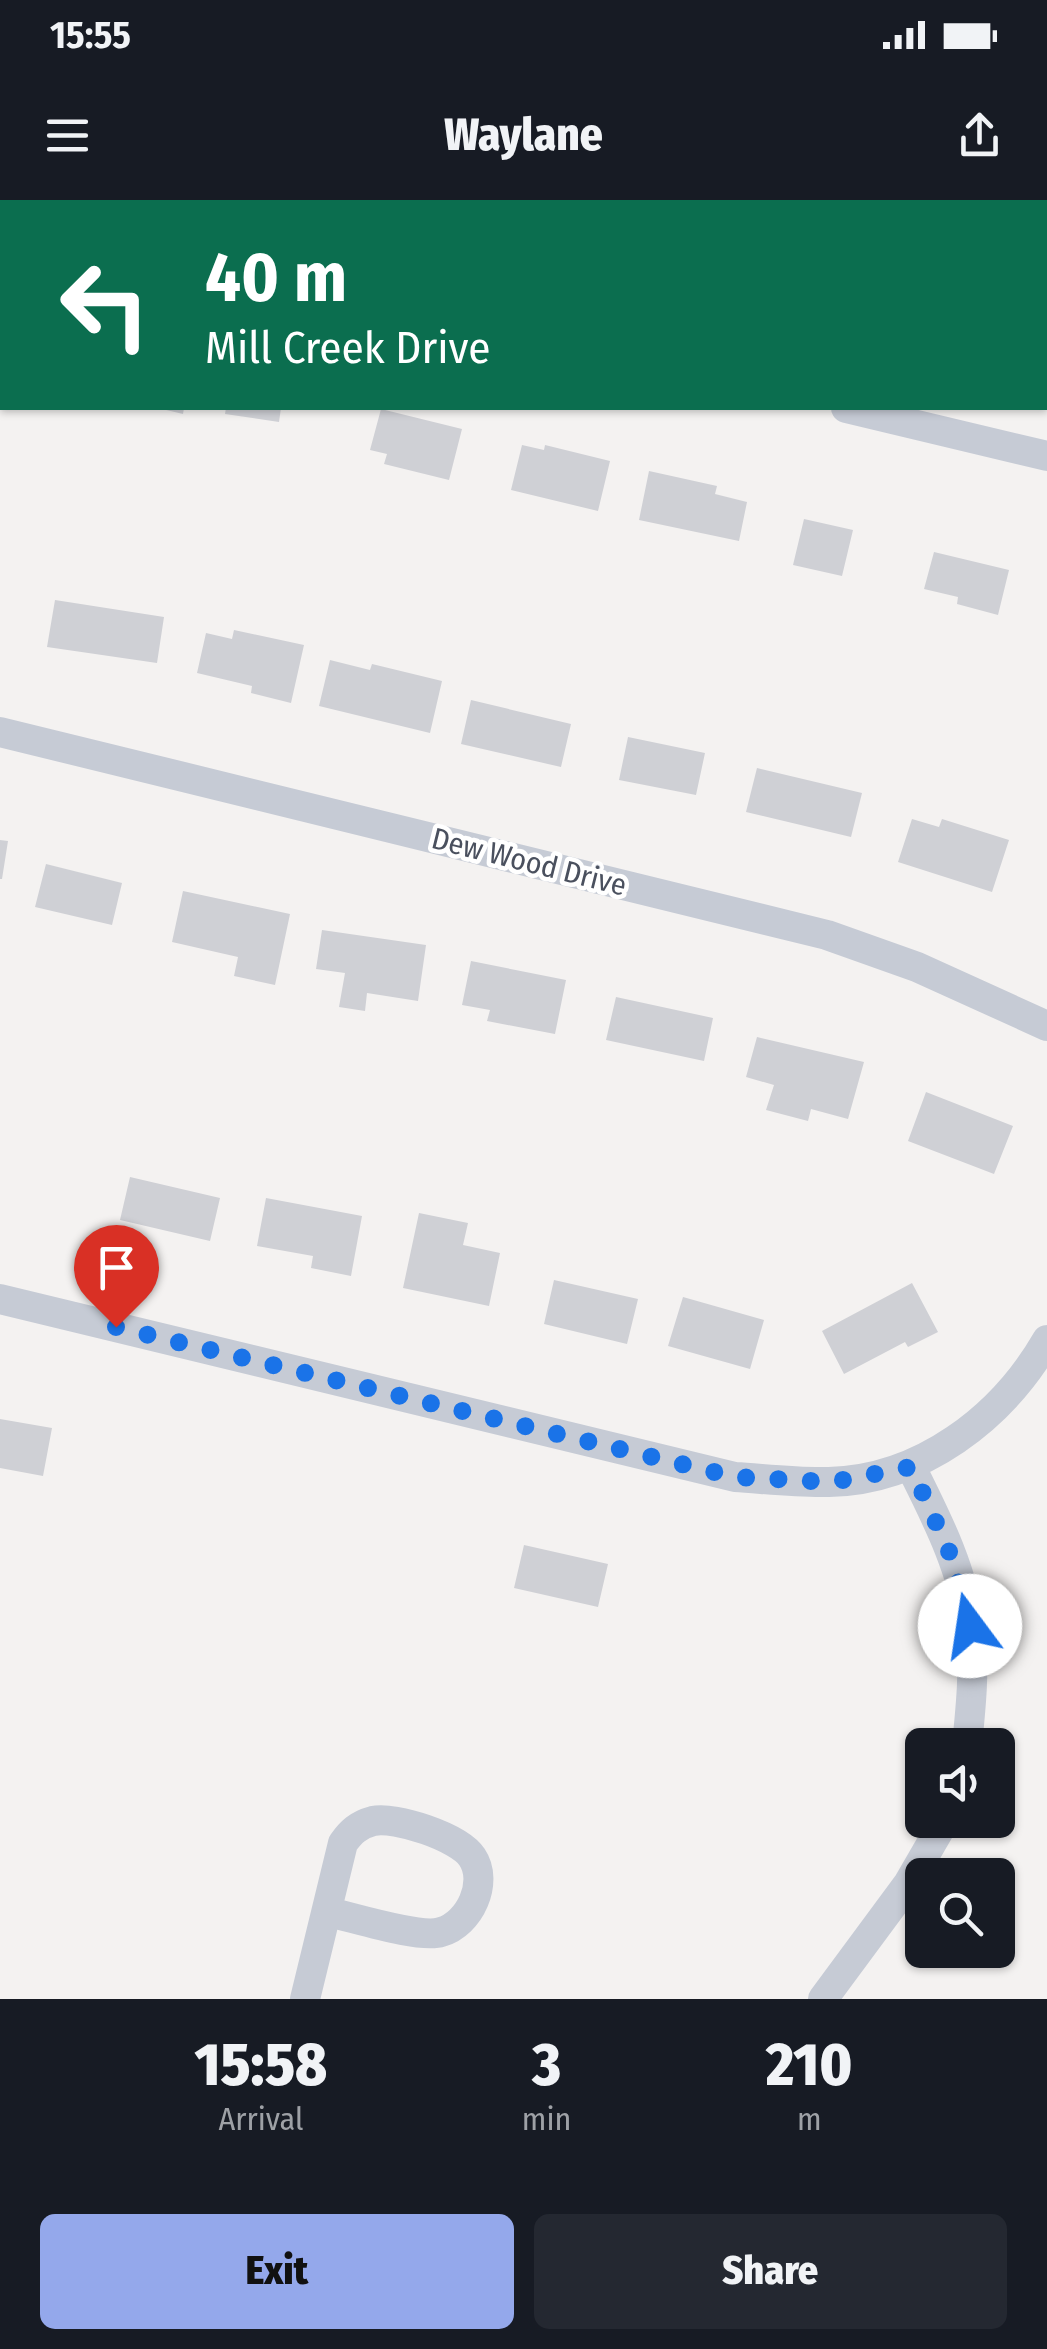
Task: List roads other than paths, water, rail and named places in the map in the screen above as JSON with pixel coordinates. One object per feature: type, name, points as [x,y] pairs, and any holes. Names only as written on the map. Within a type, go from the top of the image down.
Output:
[{"type":"street","points":[[854,410],[1047,456]]},
{"type":"street","name":"Dew Wood Drive","points":[[0,732],[827,936],[916,967],[1047,1026]]},
{"type":"street","points":[[0,1299],[735,1477],[832,1482],[911,1467],[979,1424],[1034,1363],[1047,1340]]},
{"type":"street","points":[[911,1467],[952,1558],[970,1626],[969,1728]]},
{"type":"street","points":[[305,1999],[343,1843],[354,1828],[376,1820],[433,1831],[458,1844],[472,1857],[478,1875],[473,1905],[458,1924],[440,1933],[421,1933],[328,1912]]},
{"type":"street","points":[[824,1999],[908,1884],[934,1838]]}]
